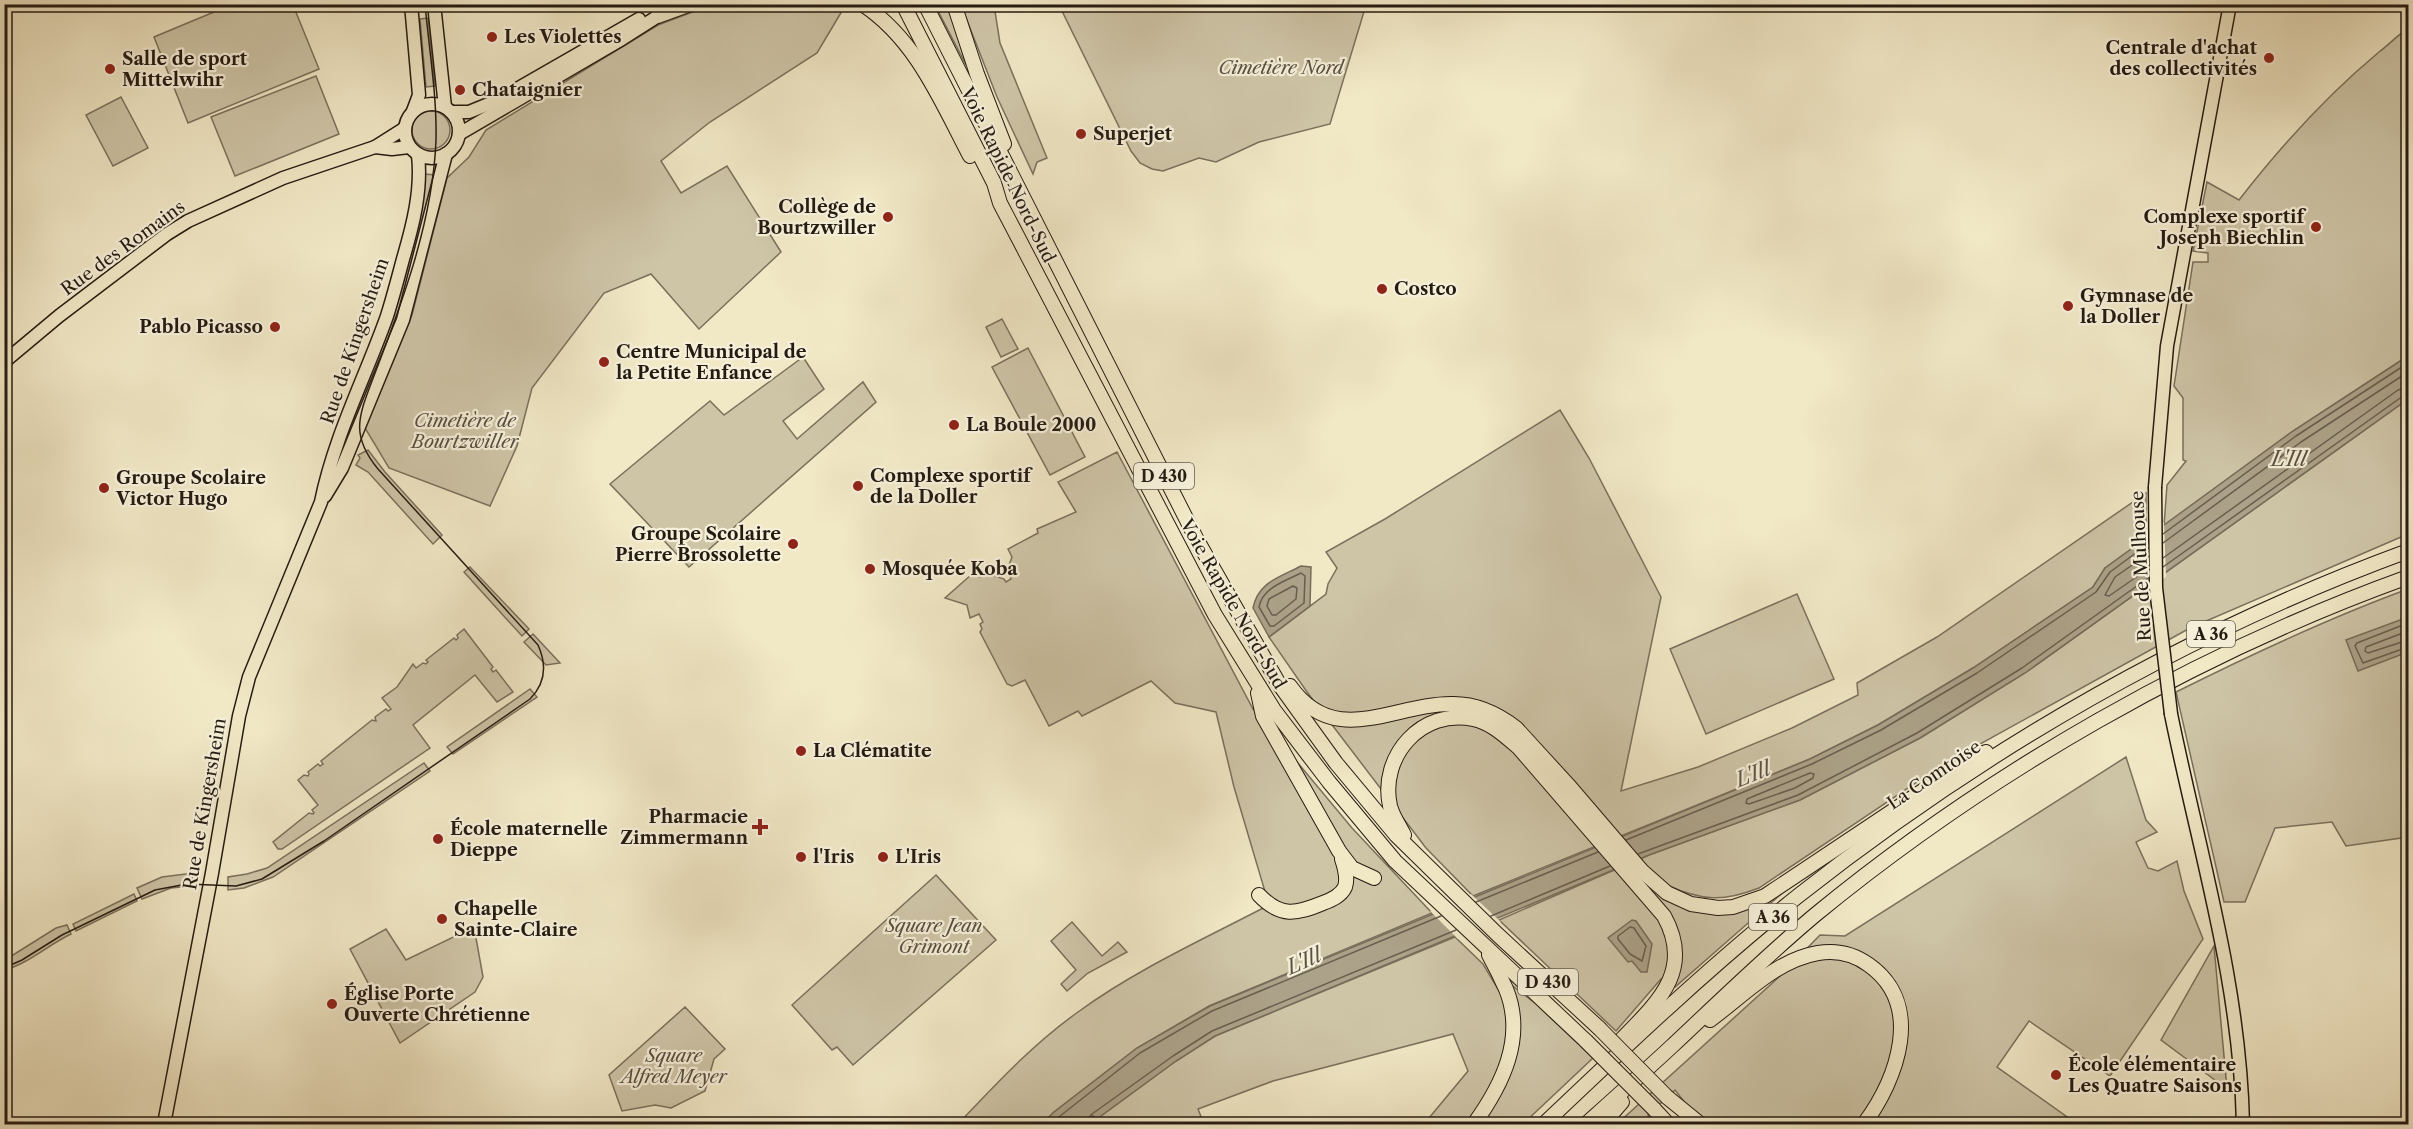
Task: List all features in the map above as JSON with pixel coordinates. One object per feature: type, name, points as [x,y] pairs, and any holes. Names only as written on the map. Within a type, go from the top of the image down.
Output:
[{"type":"highway","points":[[659,10],[691,4]]},
{"type":"highway","points":[[862,4],[893,29],[914,55],[984,183],[1000,203]]},
{"type":"highway","name":"Voie Rapide Nord-Sud","points":[[903,4],[994,183],[1000,203],[1215,615],[1256,683],[1293,736],[1395,861],[1586,1041],[1654,1109],[1666,1125]]},
{"type":"highway","name":"Voie Rapide Nord-Sud","points":[[924,4],[1197,540],[1279,684],[1336,763],[1396,835],[1498,935],[1599,1028],[1667,1097],[1690,1125]]},
{"type":"highway","points":[[954,4],[1020,191]]},
{"type":"highway","name":"La Comtoise","points":[[1541,1125],[1730,953],[1797,897],[1922,804],[2024,736],[2100,692],[2233,624],[2409,551]]},
{"type":"highway","name":"A 36","points":[[1586,1125],[1671,1048],[1762,960],[1816,914],[1900,850],[1989,788],[2078,733],[2181,677],[2300,621],[2409,577]]},
{"type":"highway","points":[[1269,664],[1281,673],[1305,704],[1313,710],[1332,717],[1369,719],[1441,704],[1469,705],[1488,711],[1516,728],[1644,894],[1664,916],[1675,940],[1675,963],[1667,984],[1645,1015],[1541,1125]]},
{"type":"highway","points":[[1256,683],[1263,716],[1339,851],[1352,868],[1374,878]]},
{"type":"highway","points":[[1417,854],[1391,809],[1390,779],[1395,759],[1404,742],[1420,729],[1440,720],[1472,719],[1493,727],[1564,790],[1660,888],[1679,900],[1718,908],[1733,907],[1765,896],[1954,770],[2024,736]]},
{"type":"highway","points":[[1259,895],[1275,909],[1295,913],[1332,899],[1345,888],[1346,878],[1339,851]]},
{"type":"highway","points":[[1474,1125],[1500,1082],[1510,1055],[1513,1032],[1513,1019],[1506,990],[1484,946]]},
{"type":"highway","points":[[1671,1048],[1787,963],[1819,953],[1848,954],[1867,963],[1888,983],[1897,1001],[1902,1021],[1894,1068],[1878,1104],[1864,1125]]},
{"type":"highway","points":[[1602,1125],[1647,1069]]},
{"type":"highway","points":[[1667,1097],[1700,1125]]},
{"type":"main road","points":[[411,4],[419,95],[405,128],[414,151],[435,158],[453,149],[459,134],[459,126],[448,110],[434,4]]},
{"type":"main road","points":[[413,111],[429,104],[448,110],[469,112],[496,101],[643,17],[674,4]]},
{"type":"main road","name":"Rue de Mulhouse","points":[[2230,4],[2167,346],[2155,487],[2156,588],[2171,714],[2227,965],[2239,1056],[2242,1125]]},
{"type":"main road","points":[[459,134],[659,10]]},
{"type":"main road","name":"Rue des Romains","points":[[4,362],[58,316],[167,234],[188,221],[283,178],[375,147],[405,128]]},
{"type":"main road","name":"Rue des Romains","points":[[375,147],[414,151]]},
{"type":"main road","name":"Rue de Kingersheim","points":[[164,1125],[239,716],[253,667],[321,502],[350,408],[387,316],[408,242],[419,191],[420,173],[414,151]]},
{"type":"main road","name":"Rue de Kingersheim","points":[[321,502],[342,468],[403,320],[446,154]]},
{"type":"green space","points":[[233,4],[293,5],[319,69],[188,123],[154,37]]},
{"type":"green space","name":"Cimetière de Bourtzwiller","points":[[840,4],[845,6],[817,53],[710,122],[661,161],[681,193],[727,166],[781,252],[699,329],[651,274],[604,293],[532,388],[517,446],[490,506],[389,468],[365,428],[412,315],[447,178],[469,157],[486,130],[658,25],[711,5]]},
{"type":"green space","points":[[935,5],[949,5],[966,65]]},
{"type":"green space","points":[[961,5],[994,5],[1000,43],[1047,158],[1037,162],[1033,174],[997,97]]},
{"type":"green space","name":"Cimetière Nord","points":[[1059,5],[1366,5],[1330,124],[1259,142],[1216,162],[1199,158],[1163,171],[1140,163],[1131,151]]},
{"type":"green space","points":[[428,18],[435,86],[426,87],[420,19]]},
{"type":"green space","name":"Complexe sportif Joseph Biechlin","points":[[2408,29],[2408,356],[2293,431],[2164,526],[2167,485],[2186,461],[2183,460],[2183,398],[2174,386],[2193,262],[2208,262],[2208,253],[2193,251],[2207,182],[2239,200],[2271,160],[2322,104],[2359,69]]},
{"type":"green space","points":[[316,76],[339,134],[235,176],[211,117]]},
{"type":"green space","points":[[121,97],[148,148],[113,166],[86,115]]},
{"type":"green space","points":[[431,111],[445,116],[450,130],[445,144],[431,149],[417,144],[412,130],[417,116]]},
{"type":"green space","points":[[423,174],[437,175],[406,298],[346,444],[344,443],[349,426],[386,322]]},
{"type":"green space","points":[[1002,319],[1018,349],[1001,357],[986,327]]},
{"type":"green space","points":[[1028,348],[1085,457],[1050,475],[992,367]]},
{"type":"green space","points":[[803,357],[824,389],[783,421],[797,439],[863,382],[876,402],[689,567],[610,484],[710,401],[724,415]]},
{"type":"green space","points":[[2408,399],[2408,534],[2190,628],[1944,764],[1759,888],[1734,896],[1713,898],[1691,894],[1667,885],[1674,903],[1758,906],[1787,889],[1675,987],[1661,979],[1616,1031],[1499,920],[1649,855],[1800,800],[1920,738],[2025,673]]},
{"type":"green space","points":[[1560,410],[1589,458],[1661,597],[1621,791],[1698,767],[1792,728],[1858,695],[1857,683],[1937,637],[2146,493],[2146,539],[2105,568],[2093,587],[1973,668],[1878,725],[1810,759],[1473,896],[1426,848],[1307,692],[1269,637],[1326,594],[1328,584],[1337,568],[1326,552],[1385,519]]},
{"type":"green space","points":[[368,450],[442,535],[433,544],[368,472],[356,465],[360,458],[358,455]]},
{"type":"green space","points":[[1117,452],[1253,709],[1352,828],[1432,913],[1209,1006],[1137,1048],[1054,1112],[1042,1124],[958,1124],[1030,1051],[1061,1024],[1100,996],[1147,968],[1269,905],[1234,787],[1216,712],[1175,703],[1151,681],[1082,716],[1078,711],[1049,726],[1025,680],[1012,686],[1007,684],[980,632],[982,629],[980,624],[983,622],[979,614],[970,618],[967,605],[945,598],[972,574],[980,577],[987,573],[1004,579],[1006,582],[1011,579],[1012,566],[1009,565],[1012,557],[1008,549],[1038,533],[1037,529],[1076,512],[1058,482]]},
{"type":"green space","points":[[470,567],[529,629],[522,636],[464,572]]},
{"type":"green space","points":[[2408,589],[2408,837],[2346,846],[2332,822],[2275,828],[2245,902],[2224,902],[2176,692],[2291,637]]},
{"type":"green space","points":[[1797,594],[1834,679],[1706,734],[1670,649]]},
{"type":"green space","points":[[464,629],[493,667],[491,669],[493,672],[496,670],[513,692],[497,702],[475,675],[413,725],[430,748],[282,849],[278,849],[273,842],[309,813],[313,814],[312,810],[318,805],[298,780],[304,775],[308,776],[308,772],[318,764],[320,766],[323,764],[321,761],[372,720],[376,721],[375,717],[386,709],[388,711],[391,709],[382,698],[397,687],[413,664],[416,668],[423,663],[426,664],[428,662],[426,660],[454,638],[456,640],[457,635]]},
{"type":"green space","points":[[533,634],[560,663],[546,665],[524,642]]},
{"type":"green space","points":[[530,689],[537,697],[453,754],[447,747]]},
{"type":"green space","points":[[2126,757],[2146,820],[2157,832],[2136,842],[2148,868],[2158,871],[2177,861],[2184,891],[2203,939],[2110,1076],[2029,1021],[1997,1067],[2077,1124],[1702,1124],[1675,1090],[1648,1115],[1655,1124],[1617,1124],[1779,977],[1820,935],[1845,936]]},
{"type":"green space","points":[[424,763],[430,771],[273,877],[244,888],[228,890],[228,877],[267,868]]},
{"type":"green space","points":[[193,873],[191,886],[171,888],[142,899],[137,888],[162,877]]},
{"type":"green space","name":"Square Jean Grimont","points":[[936,875],[996,940],[853,1065],[837,1047],[832,1050],[792,1005]]},
{"type":"green space","points":[[134,894],[137,901],[76,931],[73,924]]},
{"type":"green space","points":[[1072,922],[1102,956],[1118,942],[1127,952],[1088,973],[1067,991],[1061,984],[1076,970],[1051,941]]},
{"type":"green space","points":[[67,925],[71,934],[22,963],[5,970],[5,960],[56,928]]},
{"type":"green space","points":[[474,927],[483,977],[475,992],[400,1043],[350,949],[386,929],[406,960]]},
{"type":"green space","points":[[1455,937],[1483,964],[1499,991],[1509,983],[1536,1004],[1593,1058],[1523,1124],[1424,1124],[1468,1071],[1453,1034],[1273,1081],[1198,1109],[1204,1124],[1090,1124],[1176,1061],[1215,1036]]},
{"type":"green space","points":[[2214,946],[2227,1089],[2161,1040]]},
{"type":"green space","name":"Square Alfred Meyer","points":[[685,1007],[725,1049],[714,1059],[705,1091],[671,1108],[655,1105],[622,1111],[609,1075]]},
{"type":"water","name":"L'Ill","points":[[2408,356],[2408,399],[2025,673],[1920,738],[1800,800],[1649,855],[1215,1036],[1176,1061],[1090,1124],[1042,1124],[1054,1112],[1137,1048],[1210,1006],[1810,759],[1878,725],[1973,668],[2093,587],[2105,568],[2293,431]]},
{"type":"water","points":[[1301,566],[1311,567],[1310,606],[1269,637],[1253,608],[1256,599],[1271,581]]},
{"type":"water","points":[[2408,617],[2408,652],[2358,671],[2346,640]]},
{"type":"water","points":[[1632,920],[1636,921],[1652,944],[1647,972],[1641,972],[1632,961],[1628,962],[1608,938]]},
{"type":"pier","points":[[2164,522],[2166,577],[2148,589],[2146,535]]},
{"type":"pier","points":[[1471,894],[1501,922],[1458,939],[1430,911]]},
{"type":"waterway","points":[[1092,1116],[1106,1124]]},
{"type":"tram line","points":[[4,968],[22,960],[62,935],[155,890],[187,884],[236,886],[262,879],[324,841],[530,699],[539,687],[544,667],[538,645],[378,469],[369,457],[361,436],[363,406],[414,263],[434,171],[435,106],[425,4]]},
{"type":"place","name":"Les Violettes","points":[[492,37]]},
{"type":"place","name":"Centrale d'achat des collectivités","points":[[2269,58]]},
{"type":"place","name":"Salle de sport Mittelwihr","points":[[110,69]]},
{"type":"place","name":"Chataignier","points":[[460,90]]},
{"type":"place","name":"Superjet","points":[[1081,134]]},
{"type":"place","name":"Collège de Bourtzwiller","points":[[888,217]]},
{"type":"place","name":"Complexe sportif Joseph Biechlin","points":[[2316,227]]},
{"type":"place","name":"Costco","points":[[1382,289]]},
{"type":"place","name":"Gymnase de la Doller","points":[[2068,306]]},
{"type":"place","name":"Pablo Picasso","points":[[275,327]]},
{"type":"place","name":"Centre Municipal de la Petite Enfance","points":[[604,362]]},
{"type":"place","name":"La Boule 2000","points":[[954,425]]},
{"type":"place","name":"Complexe sportif de la Doller","points":[[858,486]]},
{"type":"place","name":"Groupe Scolaire Victor Hugo","points":[[104,488]]},
{"type":"place","name":"Groupe Scolaire Pierre Brossolette","points":[[793,544]]},
{"type":"place","name":"Mosquée Koba","points":[[870,569]]},
{"type":"place","name":"La Clématite","points":[[801,751]]},
{"type":"place","name":"Pharmacie Zimmermann","points":[[760,827]]},
{"type":"place","name":"École maternelle Dieppe","points":[[438,839]]},
{"type":"place","name":"l'Iris","points":[[801,857]]},
{"type":"place","name":"L'Iris","points":[[883,857]]},
{"type":"place","name":"Chapelle Sainte-Claire","points":[[442,919]]},
{"type":"place","name":"Église Porte Ouverte Chrétienne","points":[[332,1004]]},
{"type":"place","name":"École élémentaire Les Quatre Saisons","points":[[2056,1075]]}]
